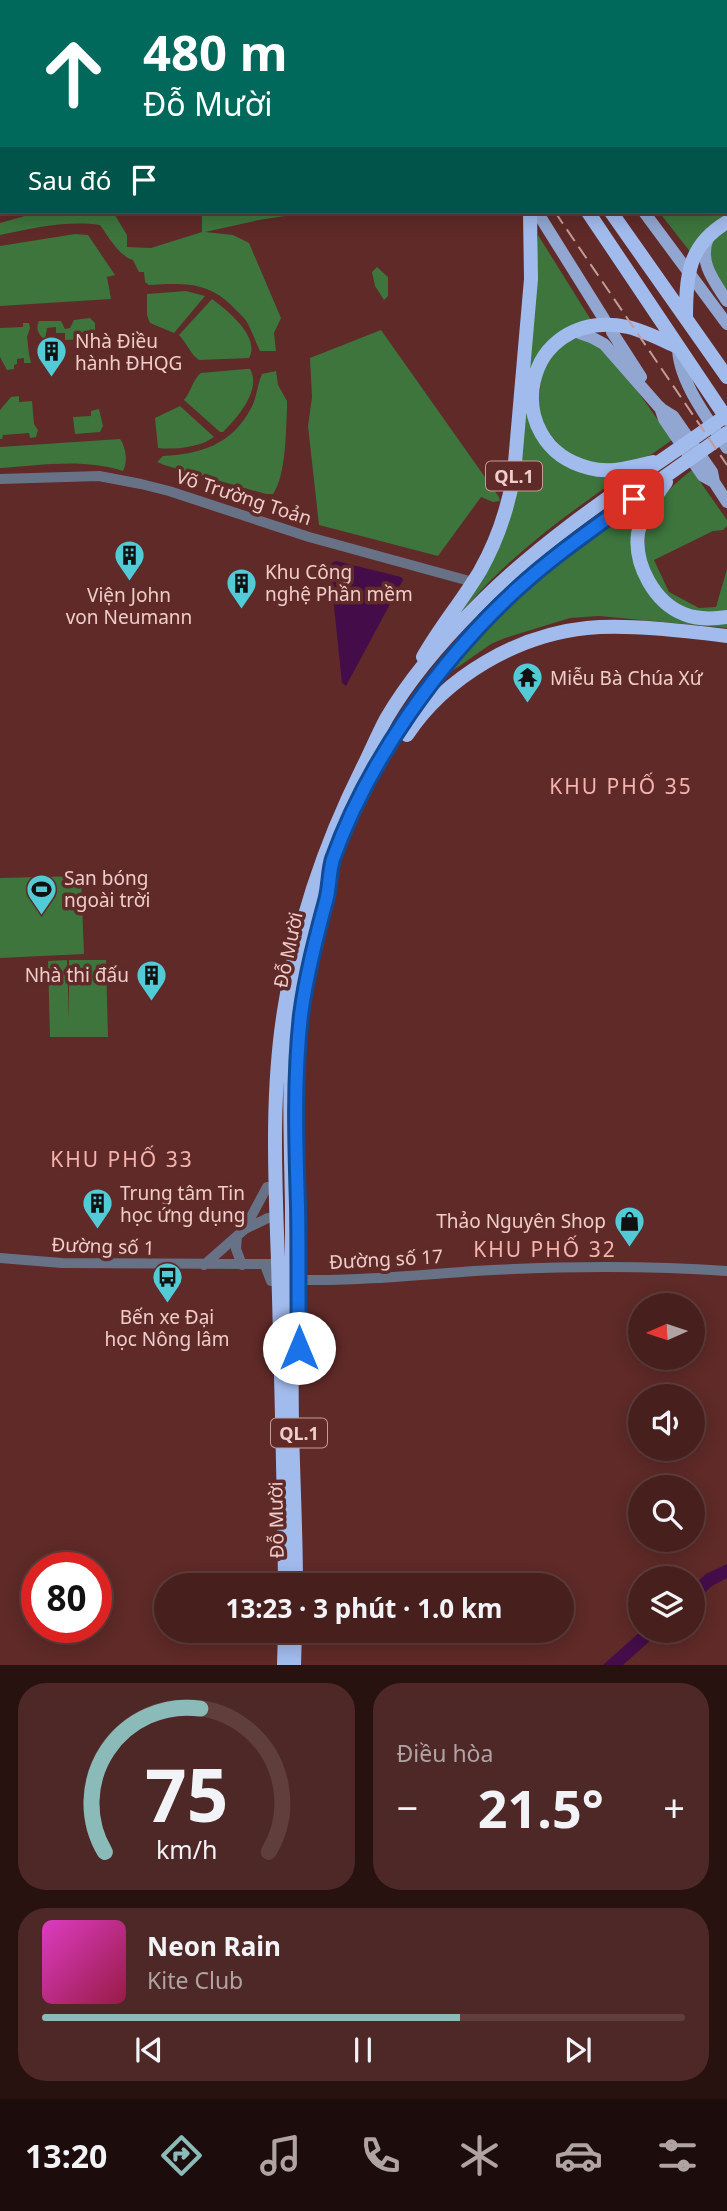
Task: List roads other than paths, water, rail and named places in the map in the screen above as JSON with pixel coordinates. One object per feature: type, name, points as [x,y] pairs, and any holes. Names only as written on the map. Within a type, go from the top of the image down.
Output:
[{"type":"highway","points":[[522,214],[531,249]]},
{"type":"highway","name":"QL.1","points":[[404,692],[433,639],[497,536],[512,487],[535,214]]},
{"type":"highway","points":[[589,214],[727,417]]},
{"type":"highway","points":[[612,214],[727,377]]},
{"type":"highway","points":[[687,318],[687,282],[694,256],[704,240],[727,222]]},
{"type":"highway","points":[[573,330],[596,325],[627,327],[677,347]]},
{"type":"highway","name":"QL.1","points":[[573,330],[555,342],[542,359],[535,374],[532,401],[538,426],[553,447],[567,458],[598,470],[617,470],[644,464],[667,454],[727,417]]},
{"type":"highway","name":"QL.1","points":[[667,454],[727,407]]},
{"type":"highway","name":"QL.1","points":[[727,433],[679,470],[662,488],[644,516],[638,534],[638,553],[645,573],[662,598],[684,614],[704,618],[727,617]]},
{"type":"highway","name":"QL.1","points":[[679,470],[727,442]]},
{"type":"highway","name":"Đỗ Mười","points":[[272,1218],[277,1080],[292,965],[323,855],[336,822],[381,731],[404,692],[447,638],[495,588],[573,523],[667,454]]},
{"type":"highway","name":"QL.1","points":[[419,665],[500,578],[596,497],[644,464]]},
{"type":"highway","name":"Đỗ Mười","points":[[295,1218],[290,1131],[294,1021],[306,950],[332,863],[370,778],[425,691],[454,654],[517,589],[575,541],[679,470]]},
{"type":"highway","points":[[425,691],[438,687],[513,640],[563,626],[588,622],[613,623],[727,634]]},
{"type":"highway","name":"Đỗ Mười","points":[[296,1573],[285,1281],[281,1265],[295,1218],[301,1016],[311,961],[329,890],[357,818],[410,730],[427,709],[466,676],[498,655],[564,632],[587,628],[727,634]]},
{"type":"highway","name":"Đỗ Mười","points":[[301,1573],[285,1281],[267,1187],[271,1053],[276,1003],[301,894],[326,823],[366,743],[381,731]]},
{"type":"highway","points":[[329,890],[332,863]]},
{"type":"highway","points":[[272,1218],[295,1218]]},
{"type":"highway","name":"Đỗ Mười","points":[[277,1573],[285,1281]]},
{"type":"highway","name":"Đỗ Mười","points":[[285,1281],[285,1573]]},
{"type":"highway","points":[[277,1643],[277,1665]]},
{"type":"highway","points":[[284,1665],[285,1643]]},
{"type":"highway","points":[[294,1665],[295,1643]]},
{"type":"highway","points":[[302,1643],[302,1665]]},
{"type":"main road","points":[[536,214],[604,318]]},
{"type":"main road","points":[[645,214],[727,324]]},
{"type":"main road","points":[[710,234],[705,246],[705,263],[727,301]]},
{"type":"main road","points":[[573,330],[604,344],[660,408],[673,416],[712,472],[714,482],[727,502]]},
{"type":"main road","points":[[612,331],[660,408]]},
{"type":"main road","points":[[677,347],[678,361],[694,396],[727,447]]},
{"type":"main road","points":[[712,355],[723,360],[727,366]]},
{"type":"street","name":"Võ Trường Toản","points":[[0,479],[99,476],[141,484],[309,537],[470,581]]},
{"type":"street","points":[[242,1265],[236,1249],[241,1233],[267,1187]]},
{"type":"street","points":[[204,1265],[241,1233],[272,1218]]},
{"type":"street","name":"Đường số 1","points":[[0,1258],[62,1263],[281,1265]]},
{"type":"street","name":"Đường số 17","points":[[285,1281],[581,1268],[653,1267],[727,1271]]},
{"type":"railway","points":[[556,214],[727,465]]},
{"type":"place","name":"Nhà Điều hành ĐHQG","points":[[52,379]]},
{"type":"place","name":"Viện John von Neumann","points":[[129,583]]},
{"type":"place","name":"Khu Công nghệ Phần mềm","points":[[242,610]]},
{"type":"place","name":"Miễu Bà Chúa Xứ","points":[[527,705]]},
{"type":"place","name":"San bóng ngoài trời","points":[[41,916]]},
{"type":"place","name":"Nhà thi đấu","points":[[152,1002]]},
{"type":"place","name":"Trung tâm Tin học ứng dụng","points":[[97,1231]]},
{"type":"place","name":"Thảo Nguyên Shop","points":[[629,1248]]},
{"type":"place","name":"Bến xe Đại học Nông lâm","points":[[167,1305]]},
{"type":"district","name":"KHU PHỐ 35","points":[[621,786]]},
{"type":"district","name":"KHU PHỐ 33","points":[[122,1159]]},
{"type":"district","name":"KHU PHỐ 32","points":[[545,1249]]}]
